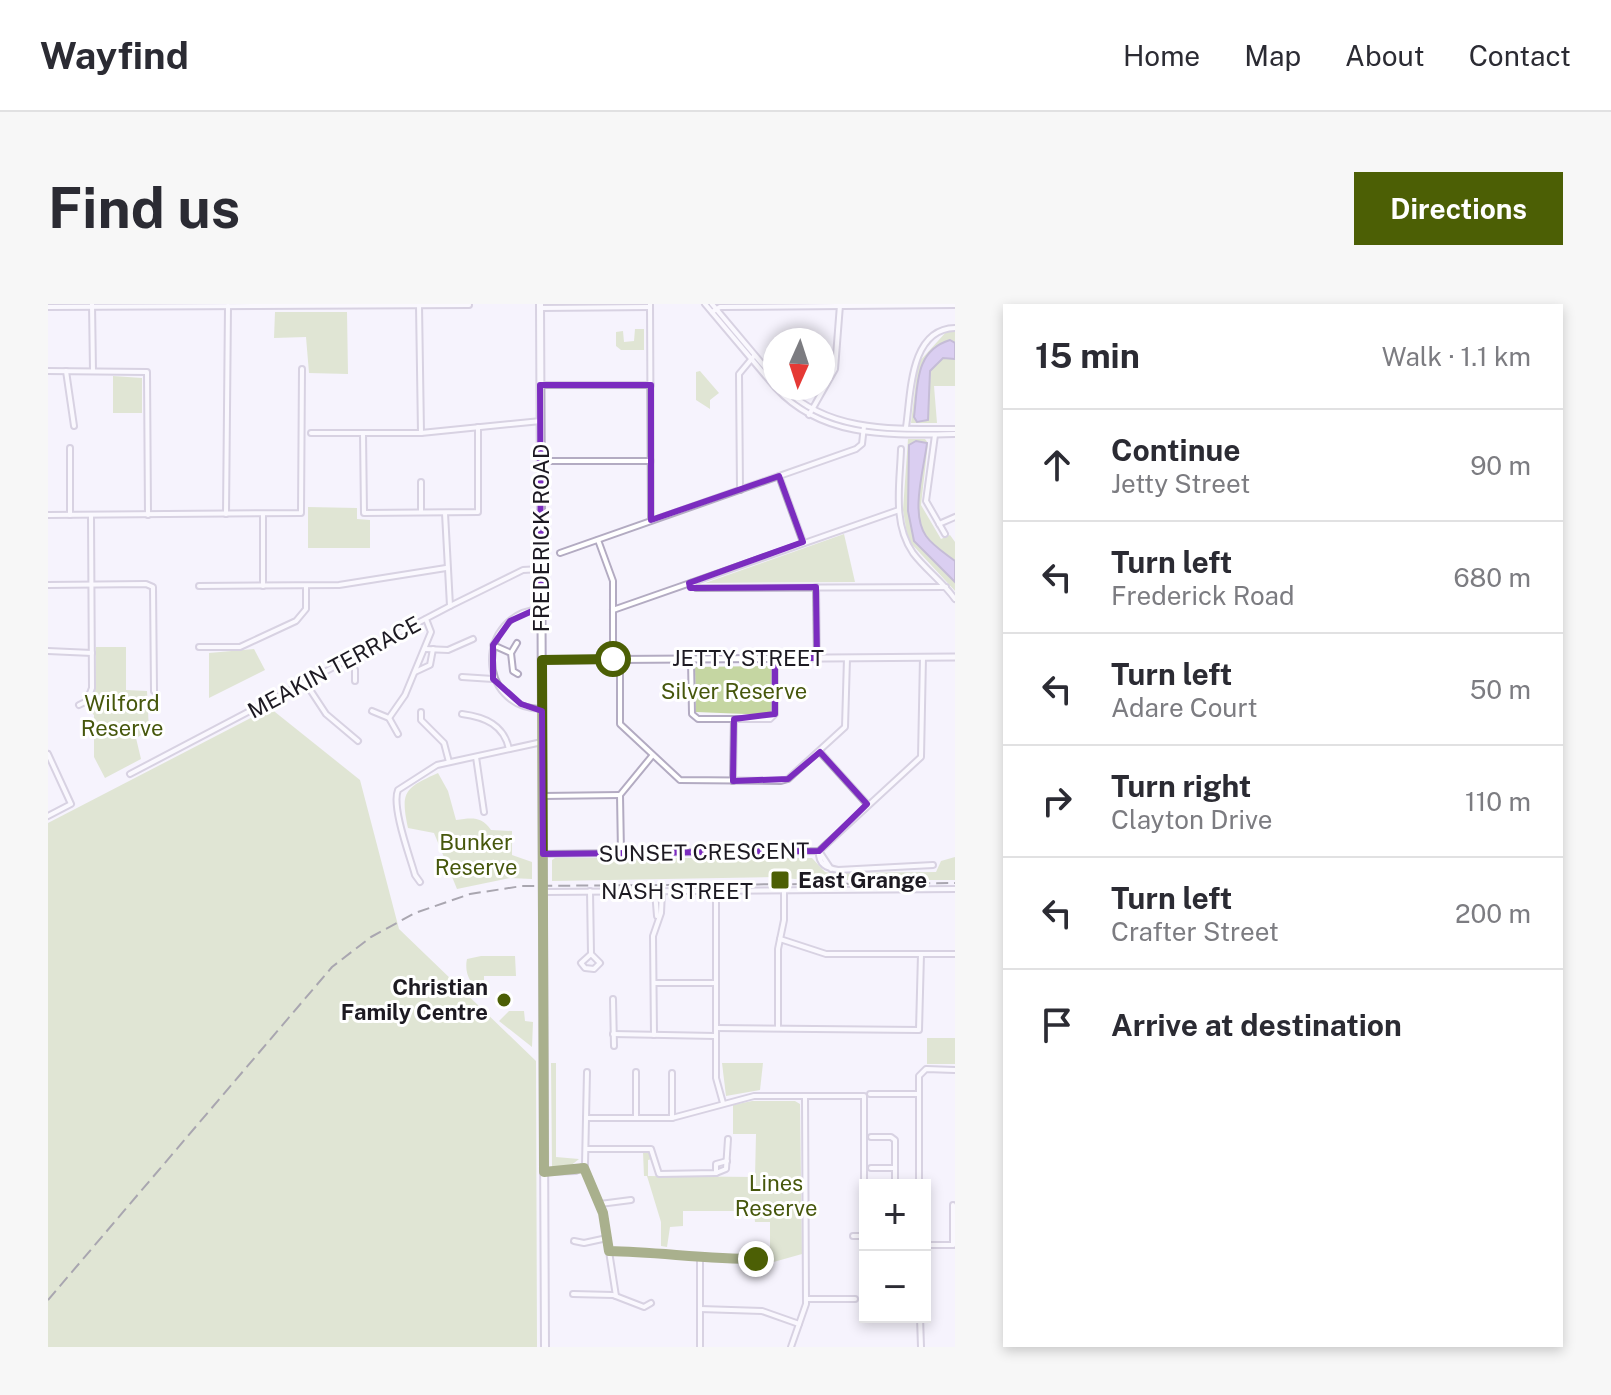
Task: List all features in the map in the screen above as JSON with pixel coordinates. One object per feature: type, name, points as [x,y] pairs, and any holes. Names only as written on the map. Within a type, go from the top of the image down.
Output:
[{"type":"main road","name":"FREDERICK ROAD","points":[[540,306],[545,1347]]},
{"type":"street","points":[[705,304],[713,308],[763,372]]},
{"type":"street","points":[[419,305],[421,433]]},
{"type":"street","points":[[48,307],[469,305]]},
{"type":"street","points":[[809,415],[835,369],[840,305]]},
{"type":"street","points":[[713,308],[955,305]]},
{"type":"street","points":[[92,306],[93,371]]},
{"type":"street","points":[[226,514],[228,306]]},
{"type":"street","points":[[540,306],[650,306],[651,520]]},
{"type":"street","points":[[906,435],[919,353],[940,332],[955,328]]},
{"type":"street","points":[[752,358],[763,368]]},
{"type":"street","points":[[740,490],[739,374],[752,358]]},
{"type":"street","points":[[48,515],[301,513],[302,369]]},
{"type":"street","points":[[48,371],[142,370],[148,376],[148,515]]},
{"type":"street","points":[[66,371],[74,426]]},
{"type":"street","points":[[540,385],[651,385]]},
{"type":"street","points":[[790,400],[809,415],[837,427],[906,435],[955,432]]},
{"type":"street","points":[[801,400],[837,420],[864,429],[906,428],[935,432]]},
{"type":"street","points":[[311,433],[421,433],[541,421]]},
{"type":"street","points":[[363,433],[364,513],[478,512],[478,427]]},
{"type":"street","points":[[560,553],[856,449],[862,444],[864,429]]},
{"type":"street","points":[[935,432],[926,501],[945,534]]},
{"type":"street","points":[[70,448],[70,515]]},
{"type":"street","points":[[901,449],[900,525],[914,554],[955,599]]},
{"type":"street","points":[[541,461],[651,461]]},
{"type":"street","points":[[779,476],[803,542]]},
{"type":"street","points":[[421,482],[421,512]]},
{"type":"street","points":[[613,610],[899,510]]},
{"type":"street","points":[[445,512],[450,606]]},
{"type":"street","points":[[263,514],[263,586]]},
{"type":"street","points":[[79,705],[87,701],[92,688],[91,515]]},
{"type":"street","points":[[939,525],[955,517]]},
{"type":"street","points":[[598,540],[613,581],[620,724],[652,756],[686,781],[788,779],[845,727],[847,658]]},
{"type":"street","points":[[199,586],[339,585],[446,568]]},
{"type":"street","name":"MEAKIN TERRACE","points":[[130,774],[425,618],[523,570],[541,569]]},
{"type":"street","points":[[690,583],[696,588],[946,587]]},
{"type":"street","points":[[48,585],[153,587],[154,691]]},
{"type":"street","points":[[199,647],[240,647],[296,621],[306,609],[306,586]]},
{"type":"street","points":[[816,587],[817,658]]},
{"type":"street","points":[[541,609],[510,621],[493,645],[490,668],[493,679],[521,704],[542,709]]},
{"type":"street","points":[[389,718],[415,672],[431,632],[425,618]]},
{"type":"street","points":[[424,649],[448,650],[473,639]]},
{"type":"street","points":[[517,643],[511,653],[513,671],[518,674]]},
{"type":"street","points":[[493,645],[511,653]]},
{"type":"street","points":[[415,672],[430,665],[433,649]]},
{"type":"street","points":[[48,651],[92,653]]},
{"type":"street","name":"SUNSET CRESCENT","points":[[543,854],[819,851],[924,751],[923,657]]},
{"type":"street","name":"JETTY STREET","points":[[542,660],[955,657]]},
{"type":"street","points":[[691,659],[692,714],[698,719],[770,719],[775,714],[775,658]]},
{"type":"street","points":[[350,659],[355,681]]},
{"type":"street","points":[[462,677],[493,679]]},
{"type":"street","points":[[305,682],[326,714],[358,741]]},
{"type":"street","points":[[372,711],[389,718],[398,734]]},
{"type":"street","points":[[421,712],[421,720],[444,743],[449,762]]},
{"type":"street","points":[[462,714],[493,723],[507,737],[509,749]]},
{"type":"street","points":[[733,781],[734,719]]},
{"type":"street","points":[[420,882],[415,875],[395,797],[410,781],[449,762],[542,742]]},
{"type":"street","points":[[820,752],[867,804]]},
{"type":"street","points":[[48,754],[71,804],[48,816]]},
{"type":"street","points":[[621,853],[620,795],[652,756]]},
{"type":"street","points":[[476,757],[484,812]]},
{"type":"street","points":[[543,796],[620,795]]},
{"type":"street","points":[[819,851],[820,860],[831,869],[924,868],[933,865]]},
{"type":"street","name":"NASH STREET","points":[[543,892],[955,889]]},
{"type":"street","points":[[654,1035],[655,891]]},
{"type":"street","points":[[657,916],[661,913],[662,891]]},
{"type":"street","points":[[716,891],[716,1078],[723,1104]]},
{"type":"street","points":[[778,1028],[784,891]]},
{"type":"street","points":[[590,894],[591,954],[600,963],[594,969],[585,968],[581,963],[591,954]]},
{"type":"street","points":[[780,939],[826,954],[955,954]]},
{"type":"street","points":[[716,1028],[919,1030],[921,954]]},
{"type":"street","points":[[654,983],[716,983]]},
{"type":"street","points":[[613,999],[614,1046]]},
{"type":"street","points":[[613,1034],[715,1036]]},
{"type":"street","points":[[919,1179],[922,1071],[955,1070]]},
{"type":"street","points":[[587,1072],[584,1168],[600,1204],[616,1296]]},
{"type":"street","points":[[636,1072],[636,1118]]},
{"type":"street","points":[[672,1073],[672,1118]]},
{"type":"street","points":[[870,1094],[919,1094]]},
{"type":"street","points":[[586,1118],[672,1118],[754,1096],[864,1096],[864,1179]]},
{"type":"street","points":[[791,1347],[806,1299],[805,1096]]},
{"type":"street","points":[[871,1137],[894,1138],[895,1179]]},
{"type":"street","points":[[586,1149],[651,1149],[659,1174],[716,1173],[725,1171],[728,1139]]},
{"type":"street","points":[[716,1173],[716,1164],[727,1161]]},
{"type":"street","points":[[544,1172],[584,1168]]},
{"type":"street","points":[[871,1168],[895,1168]]},
{"type":"street","points":[[600,1204],[631,1200]]},
{"type":"street","points":[[931,1245],[954,1245],[953,1205]]},
{"type":"street","points":[[853,1236],[859,1236]]},
{"type":"street","points":[[574,1241],[584,1243],[607,1238]]},
{"type":"street","points":[[609,1251],[654,1252],[700,1259],[756,1259],[763,1256]]},
{"type":"street","points":[[700,1259],[700,1347]]},
{"type":"street","points":[[573,1294],[616,1296],[644,1307],[651,1303]]},
{"type":"street","points":[[806,1299],[855,1299]]},
{"type":"street","points":[[700,1309],[749,1309],[799,1324]]},
{"type":"street","points":[[920,1323],[921,1347]]},
{"type":"highlighted area","points":[[540,385],[651,385],[651,520],[779,476],[803,542],[689,583],[690,588],[816,587],[817,658],[775,658],[775,714],[734,719],[733,781],[788,779],[820,752],[867,804],[819,851],[543,854],[542,711],[521,704],[493,679],[493,645],[510,621],[541,607]]},
{"type":"green space","points":[[275,312],[347,312],[348,374],[309,373],[306,337],[274,338]]},
{"type":"green space","points":[[635,329],[644,329],[644,350],[621,350],[616,346],[616,332],[623,331],[624,342],[634,341]]},
{"type":"green space","points":[[947,331],[955,331],[955,386],[934,386],[937,423],[911,423],[918,363]]},
{"type":"green space","points":[[700,371],[719,393],[710,400],[710,409],[696,400],[696,372]]},
{"type":"green space","points":[[113,376],[142,378],[142,413],[113,413]]},
{"type":"green space","points":[[908,439],[925,439],[928,443],[921,505],[941,539],[950,535],[955,542],[955,591],[908,540],[903,510]]},
{"type":"green space","points":[[308,507],[357,508],[357,519],[370,520],[370,548],[308,548]]},
{"type":"green space","points":[[844,534],[855,582],[705,583]]},
{"type":"green space","name":"Wilford Reserve","points":[[96,647],[126,647],[126,690],[147,691],[149,731],[136,738],[141,759],[105,778],[94,757],[94,715],[88,709],[95,693]]},
{"type":"green space","points":[[254,649],[265,670],[209,698],[209,653]]},
{"type":"green space","name":"Silver Reserve","points":[[772,666],[772,712],[768,715],[696,712],[695,667]]},
{"type":"green space","points":[[270,708],[360,780],[399,929],[536,1061],[537,1347],[48,1347],[48,823]]},
{"type":"green space","name":"Bunker Reserve","points":[[438,773],[448,791],[456,820],[476,819],[491,830],[512,831],[512,855],[532,862],[532,879],[510,878],[457,889],[434,833],[408,828],[406,816],[405,798],[408,792]]},
{"type":"green space","points":[[955,857],[955,880],[830,880],[808,877],[805,880],[775,877],[552,881],[552,860],[555,858],[812,858],[825,872],[831,873],[936,872],[941,861]]},
{"type":"green space","points":[[515,956],[516,976],[484,976],[484,992],[479,990],[467,974],[466,964],[467,959]]},
{"type":"green space","points":[[509,1011],[524,1011],[525,1021],[533,1022],[532,1047],[499,1021]]},
{"type":"green space","points":[[927,1038],[955,1038],[955,1064],[927,1064]]},
{"type":"green space","points":[[551,1063],[556,1063],[556,1157],[579,1159],[569,1167],[552,1167]]},
{"type":"green space","points":[[722,1063],[763,1063],[760,1090],[726,1096]]},
{"type":"green space","name":"Lines Reserve","points":[[752,1101],[795,1101],[800,1104],[802,1254],[770,1263],[770,1222],[755,1222],[754,1211],[683,1211],[683,1226],[670,1227],[667,1247],[661,1246],[661,1222],[647,1176],[644,1176],[643,1152],[651,1152],[653,1159],[648,1160],[648,1176],[755,1177],[756,1134],[733,1134],[733,1105]]},
{"type":"shaded area","points":[[950,340],[955,343],[955,359],[943,358],[930,371],[928,420],[917,422],[914,417],[916,393],[924,361],[938,345]]},
{"type":"shaded area","points":[[916,441],[927,443],[918,503],[921,526],[932,543],[955,561],[955,582],[914,541],[908,511],[909,445]]},
{"type":"railway","points":[[48,1300],[332,967],[371,937],[415,913],[470,894],[522,886],[955,883]]},
{"type":"place","name":"East Grange","points":[[780,880]]},
{"type":"place","name":"Christian Family Centre","points":[[504,1000]]},
{"type":"route","points":[[613,659],[542,660],[544,1172],[569,1172],[584,1168],[600,1202],[609,1251],[654,1252],[700,1259],[756,1259]]}]
